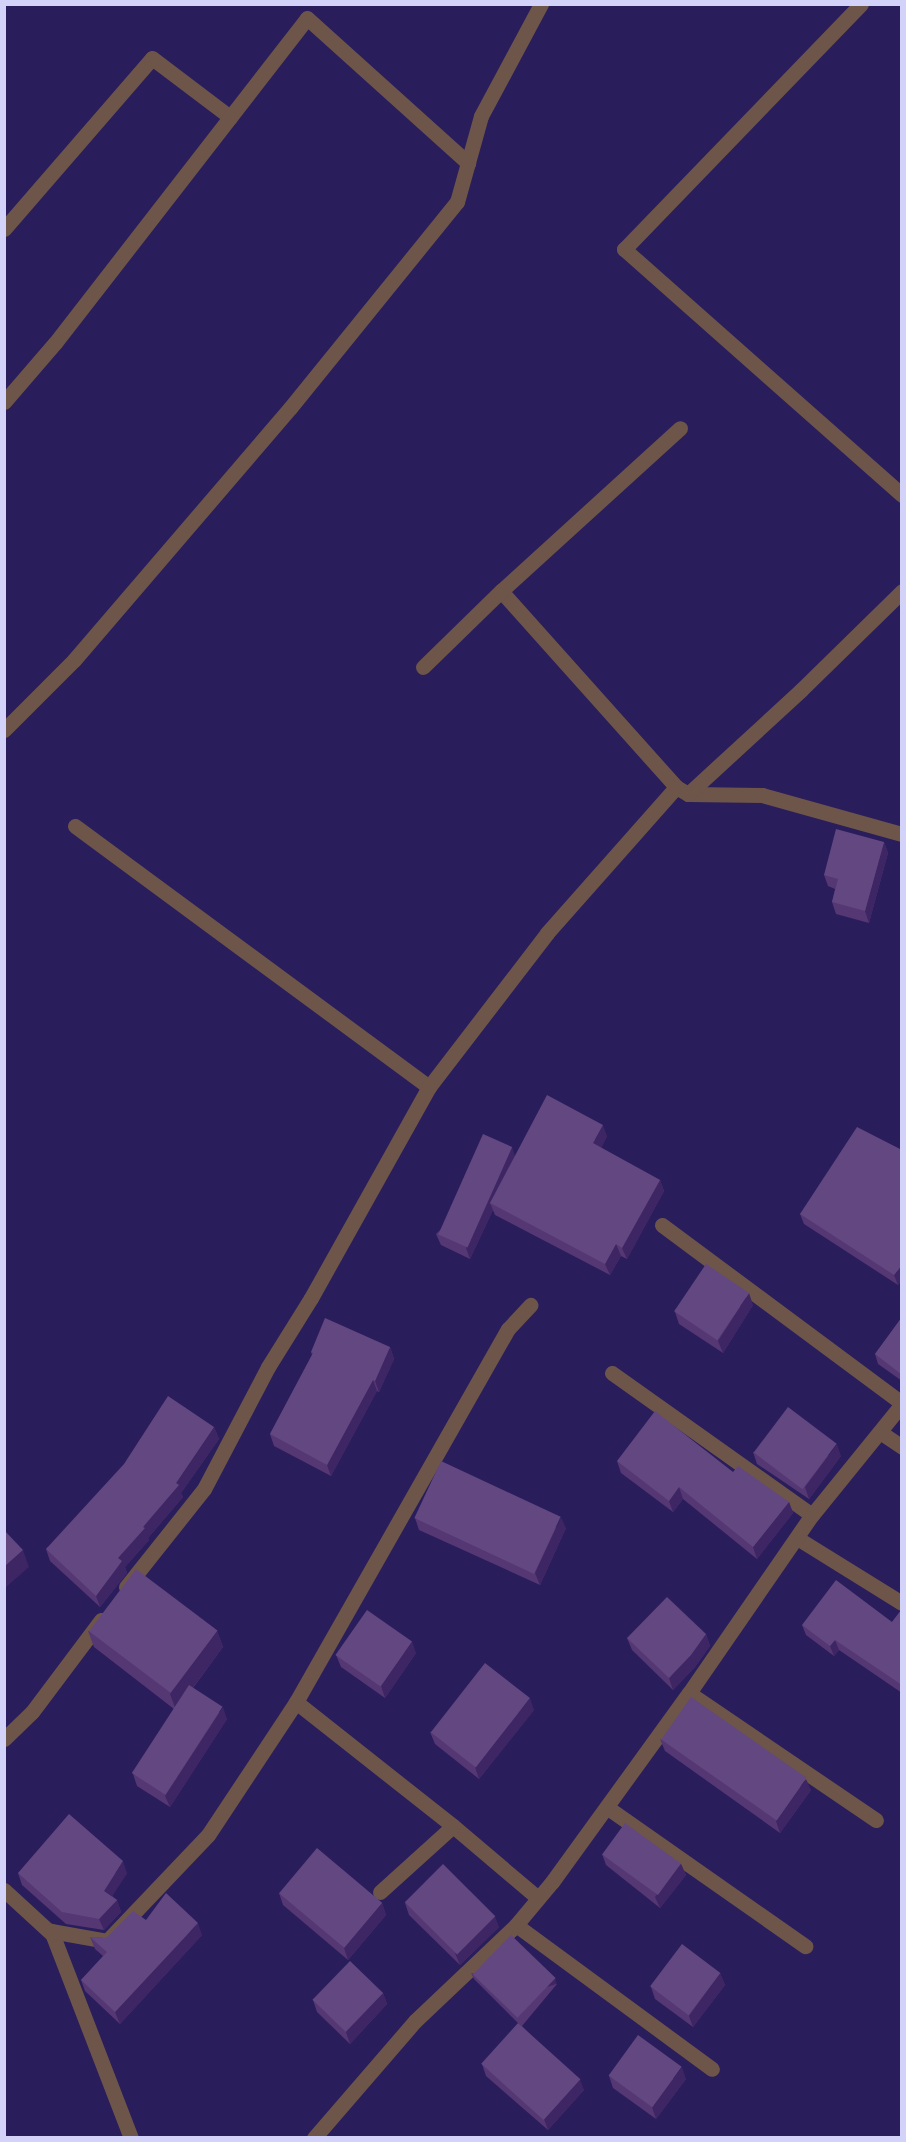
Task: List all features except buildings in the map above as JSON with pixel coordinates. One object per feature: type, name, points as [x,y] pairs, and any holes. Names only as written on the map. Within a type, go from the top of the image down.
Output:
[{"type":"street","points":[[4,730],[75,660],[290,408],[458,202],[480,116],[541,4]]},
{"type":"street","points":[[861,4],[624,249],[902,495]]},
{"type":"street","points":[[4,402],[55,343],[307,18],[468,163]]},
{"type":"street","points":[[4,229],[152,58],[230,117]]},
{"type":"street","points":[[423,666],[501,591],[680,428]]},
{"type":"street","points":[[501,591],[682,790],[762,795],[902,834]]},
{"type":"street","points":[[4,1739],[32,1712],[113,1604],[204,1490],[268,1368],[311,1298],[429,1087],[547,933],[682,790],[801,690],[902,591]]},
{"type":"street","points":[[75,826],[429,1087]]},
{"type":"street","points":[[314,2138],[415,2021],[516,1924],[538,1898],[608,1808],[812,1515],[902,1403],[662,1225]]},
{"type":"street","points":[[131,2138],[51,1931],[107,1941],[208,1835],[296,1702],[507,1329],[530,1305]]},
{"type":"street","points":[[612,1373],[812,1515]]},
{"type":"street","points":[[880,1432],[902,1447]]},
{"type":"street","points":[[797,1538],[902,1603]]},
{"type":"street","points":[[689,1693],[876,1820]]},
{"type":"street","points":[[296,1702],[453,1826],[538,1898]]},
{"type":"street","points":[[608,1808],[805,1946]]},
{"type":"street","points":[[380,1892],[453,1826]]},
{"type":"street","points":[[4,1890],[53,1935]]},
{"type":"street","points":[[516,1924],[712,2069]]}]
